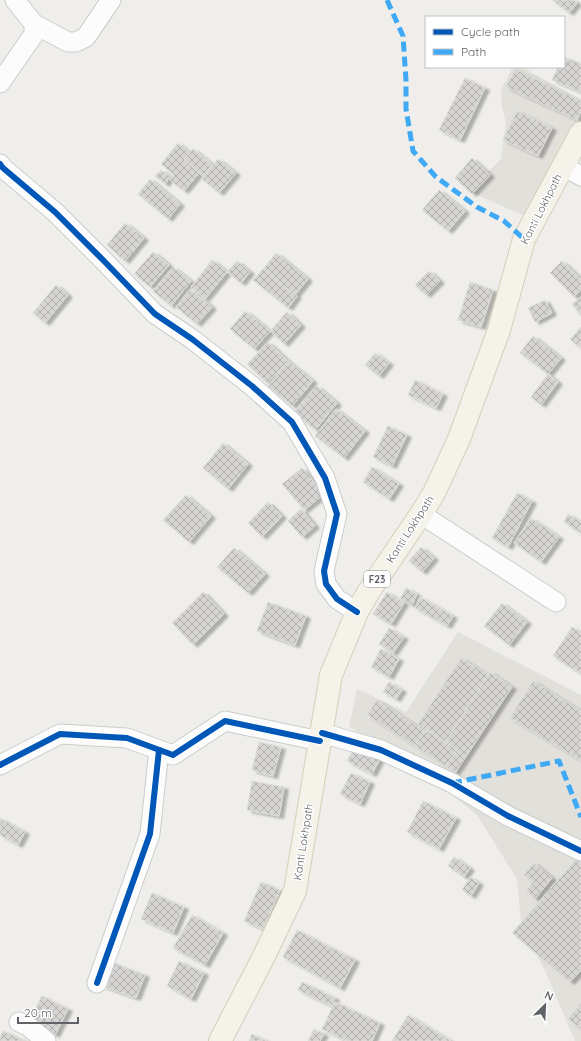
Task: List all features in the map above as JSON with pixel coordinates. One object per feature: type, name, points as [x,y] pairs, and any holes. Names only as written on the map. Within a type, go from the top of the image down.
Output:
[{"type":"main road","name":"Kanti Lokhpath","points":[[220,1041],[264,956],[295,891],[331,675],[357,612],[434,493],[459,439],[499,330],[524,239],[572,171],[581,133]]},
{"type":"street","points":[[16,0],[34,24],[68,42],[76,42],[86,37],[111,0]]},
{"type":"street","points":[[0,83],[34,34],[34,24]]},
{"type":"street","points":[[0,164],[55,212],[155,314],[192,339],[246,381],[292,422],[325,478],[337,514],[324,571],[326,584],[337,599],[357,612]]},
{"type":"street","points":[[421,514],[556,602]]},
{"type":"street","points":[[0,765],[60,734],[127,738],[173,755],[225,721],[321,737],[381,750],[452,783],[508,816],[581,851]]},
{"type":"street","points":[[97,983],[150,834],[159,750]]},
{"type":"street","points":[[19,1022],[28,1026],[46,1041]]},
{"type":"shaded area","points":[[512,68],[524,68],[581,100],[581,111],[577,120],[524,216],[469,191],[501,159],[506,123],[502,107],[501,90]]},
{"type":"shaded area","points":[[458,632],[581,695],[581,1041],[575,1041],[546,973],[521,921],[517,879],[477,815],[407,759],[349,727],[357,689],[406,712]]},
{"type":"building","points":[[552,0],[574,0],[577,3],[569,13]]},
{"type":"building","points":[[565,57],[581,64],[581,92],[552,80],[558,68],[565,68]]},
{"type":"building","points":[[515,69],[581,101],[581,111],[577,120],[506,87]]},
{"type":"building","points":[[465,78],[485,88],[460,140],[439,130]]},
{"type":"building","points":[[517,111],[552,128],[538,156],[503,140]]},
{"type":"building","points":[[178,143],[190,153],[184,160],[199,173],[184,191],[170,180],[174,175],[161,164]]},
{"type":"building","points":[[193,149],[212,164],[203,176],[184,160]]},
{"type":"building","points":[[472,158],[490,175],[472,194],[455,178]]},
{"type":"building","points":[[218,159],[236,173],[219,193],[202,179]]},
{"type":"building","points":[[161,170],[170,177],[165,184],[155,176]]},
{"type":"building","points":[[150,179],[180,204],[168,219],[138,194]]},
{"type":"building","points":[[439,190],[465,211],[448,231],[422,210]]},
{"type":"building","points":[[125,223],[144,238],[125,261],[107,245]]},
{"type":"building","points":[[153,252],[169,265],[150,287],[134,274]]},
{"type":"building","points":[[276,253],[308,279],[295,295],[263,269]]},
{"type":"building","points":[[212,260],[227,272],[205,299],[191,287]]},
{"type":"building","points":[[237,261],[250,272],[241,283],[227,272]]},
{"type":"building","points":[[562,261],[581,279],[581,290],[574,297],[550,273]]},
{"type":"building","points":[[173,267],[191,281],[171,306],[153,291]]},
{"type":"building","points":[[263,269],[297,296],[288,308],[253,280]]},
{"type":"building","points":[[429,271],[440,281],[426,295],[415,285]]},
{"type":"building","points":[[470,282],[493,290],[481,327],[458,320]]},
{"type":"building","points":[[56,285],[68,295],[45,323],[33,313]]},
{"type":"building","points":[[190,289],[212,307],[197,324],[176,307]]},
{"type":"building","points":[[581,297],[581,316],[572,304]]},
{"type":"building","points":[[545,300],[552,313],[535,322],[528,308]]},
{"type":"building","points":[[245,311],[270,331],[254,349],[230,329]]},
{"type":"building","points":[[287,312],[301,325],[284,344],[270,331]]},
{"type":"building","points":[[581,327],[581,347],[580,348],[570,339]]},
{"type":"building","points":[[533,336],[561,358],[548,374],[520,353]]},
{"type":"building","points":[[268,342],[288,361],[267,383],[247,364]]},
{"type":"building","points":[[375,353],[389,363],[379,376],[365,365]]},
{"type":"building","points":[[288,361],[313,381],[292,406],[268,386]]},
{"type":"building","points":[[548,374],[558,382],[541,405],[531,397]]},
{"type":"building","points":[[415,380],[443,394],[436,408],[408,395]]},
{"type":"building","points":[[317,386],[337,403],[315,430],[294,412]]},
{"type":"building","points":[[336,409],[365,431],[344,458],[315,436]]},
{"type":"building","points":[[388,426],[407,435],[392,466],[373,457]]},
{"type":"building","points":[[223,443],[248,464],[228,489],[203,468]]},
{"type":"building","points":[[372,467],[399,484],[389,499],[363,482]]},
{"type":"building","points":[[302,468],[324,494],[304,510],[282,484]]},
{"type":"building","points":[[517,493],[532,501],[508,547],[492,538]]},
{"type":"building","points":[[186,495],[211,516],[189,542],[163,520]]},
{"type":"building","points":[[268,502],[282,516],[262,537],[248,523]]},
{"type":"building","points":[[301,509],[315,526],[302,537],[288,521]]},
{"type":"building","points":[[568,514],[581,522],[581,533],[564,522]]},
{"type":"building","points":[[531,518],[559,537],[541,562],[514,543]]},
{"type":"building","points":[[421,547],[434,558],[422,572],[409,561]]},
{"type":"building","points":[[234,548],[265,574],[248,593],[217,567]]},
{"type":"building","points":[[406,588],[417,594],[412,605],[400,599]]},
{"type":"building","points":[[203,592],[224,614],[193,645],[172,623]]},
{"type":"building","points":[[387,592],[404,603],[391,624],[373,614]]},
{"type":"building","points":[[420,597],[453,616],[447,626],[415,608]]},
{"type":"building","points":[[268,602],[306,616],[295,645],[257,631]]},
{"type":"building","points":[[502,603],[527,622],[509,645],[484,626]]},
{"type":"building","points":[[572,627],[581,633],[581,674],[553,656]]},
{"type":"building","points":[[389,628],[404,637],[393,653],[379,644]]},
{"type":"building","points":[[381,649],[399,659],[389,677],[371,667]]},
{"type":"building","points":[[461,658],[488,675],[446,742],[418,724]]},
{"type":"building","points":[[490,672],[512,687],[455,773],[446,766],[457,750],[446,742]]},
{"type":"building","points":[[533,681],[581,711],[581,761],[510,718]]},
{"type":"building","points":[[389,682],[402,690],[396,699],[383,692]]},
{"type":"building","points":[[377,700],[424,731],[415,746],[367,715]]},
{"type":"building","points":[[425,730],[457,750],[446,766],[415,746]]},
{"type":"building","points":[[259,742],[281,747],[273,776],[252,770]]},
{"type":"building","points":[[356,744],[381,757],[372,774],[347,761]]},
{"type":"building","points":[[351,773],[370,782],[360,804],[340,794]]},
{"type":"building","points":[[252,781],[284,787],[279,816],[247,810]]},
{"type":"building","points":[[423,801],[456,818],[439,849],[407,832]]},
{"type":"building","points":[[0,818],[25,832],[18,845],[0,835]]},
{"type":"building","points":[[454,857],[470,868],[464,877],[448,866]]},
{"type":"building","points":[[577,858],[581,862],[581,970],[570,982],[512,933]]},
{"type":"building","points":[[534,863],[552,878],[535,899],[526,891],[533,882],[524,875]]},
{"type":"building","points":[[470,877],[479,883],[471,896],[462,890]]},
{"type":"building","points":[[261,882],[280,890],[263,929],[244,921]]},
{"type":"building","points":[[152,893],[184,907],[173,933],[141,919]]},
{"type":"building","points":[[192,915],[223,933],[205,965],[173,948]]},
{"type":"building","points":[[297,930],[355,960],[340,988],[283,957]]},
{"type":"building","points":[[179,961],[204,973],[191,999],[167,986]]},
{"type":"building","points":[[111,962],[145,975],[136,998],[102,986]]},
{"type":"building","points":[[302,982],[335,998],[331,1006],[298,990]]},
{"type":"building","points":[[42,996],[68,1009],[55,1035],[29,1021]]},
{"type":"building","points":[[335,1002],[380,1023],[372,1041],[347,1041],[322,1029]]},
{"type":"building","points":[[581,1003],[581,1029],[568,1019]]},
{"type":"building","points":[[408,1015],[451,1041],[392,1041]]},
{"type":"building","points":[[314,1029],[324,1034],[320,1041],[308,1041]]},
{"type":"building","points":[[3,1031],[25,1041],[0,1041]]},
{"type":"building","points":[[252,1034],[267,1041],[249,1041]]},
{"type":"marked path","points":[[387,0],[403,36],[406,109],[413,151],[436,177],[477,207],[504,221],[524,239]]},
{"type":"marked path","points":[[452,783],[559,761],[581,817]]},
{"type":"cycle path","points":[[0,164],[55,212],[155,314],[192,339],[252,386],[292,422],[325,478],[337,514],[324,571],[326,584],[337,599],[357,612]]},
{"type":"cycle path","points":[[0,765],[60,734],[127,738],[173,755],[225,721],[320,741]]},
{"type":"cycle path","points":[[322,733],[381,750],[452,783],[508,816],[581,851]]},
{"type":"cycle path","points":[[97,983],[150,834],[159,750]]}]
